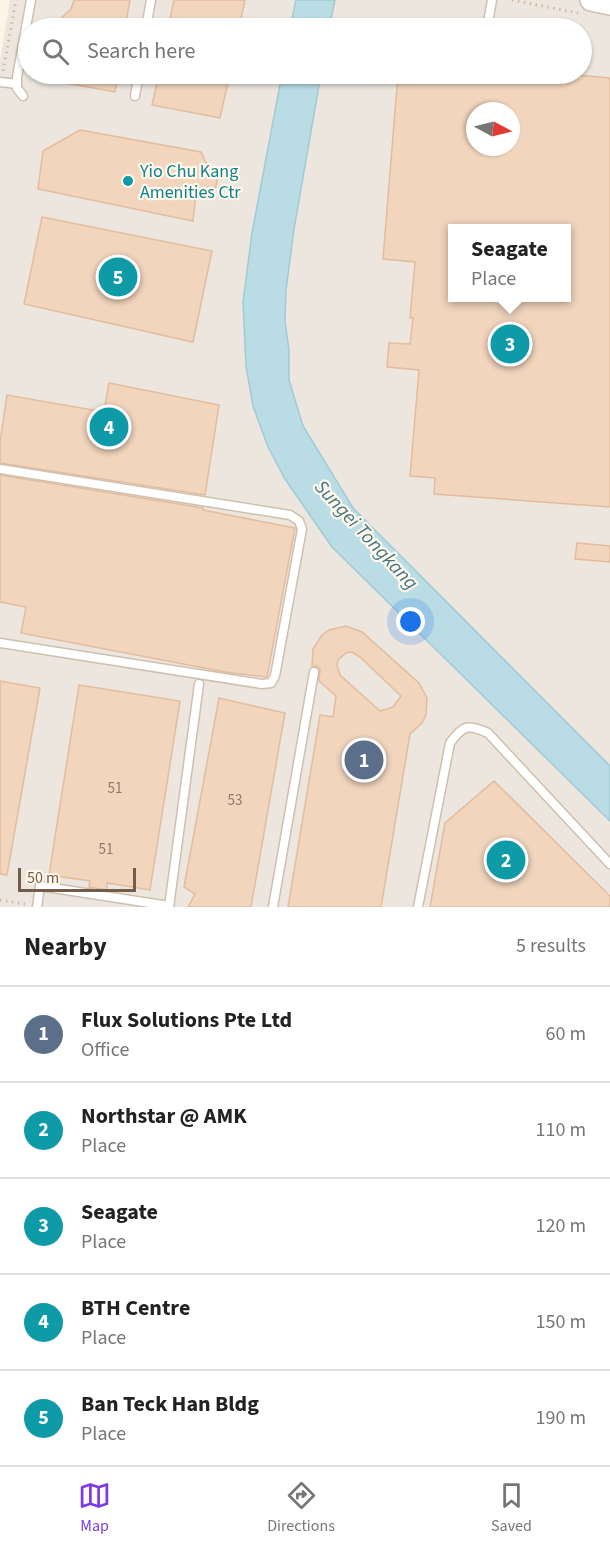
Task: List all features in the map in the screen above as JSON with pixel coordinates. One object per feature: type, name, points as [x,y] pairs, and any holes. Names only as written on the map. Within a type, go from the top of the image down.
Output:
[{"type":"street","points":[[590,7],[610,4]]},
{"type":"lane","points":[[28,18],[31,0]]},
{"type":"lane","points":[[148,18],[151,0]]},
{"type":"lane","points":[[489,18],[492,0]]},
{"type":"lane","points":[[18,72],[17,84],[23,96]]},
{"type":"lane","points":[[1,82],[17,84]]},
{"type":"lane","points":[[135,96],[137,84]]},
{"type":"lane","points":[[0,468],[290,515],[299,521],[302,529],[272,683],[262,684],[0,643]]},
{"type":"lane","points":[[273,907],[314,672]]},
{"type":"lane","points":[[37,907],[40,886],[169,906],[199,684]]},
{"type":"lane","points":[[418,907],[450,743],[465,727],[474,727],[488,733],[610,864]]},
{"type":"path","points":[[1,82],[16,0]]},
{"type":"path","points":[[512,0],[590,7]]},
{"type":"shaded area","points":[[10,0],[610,0],[610,907],[0,907],[0,61]]},
{"type":"water","points":[[296,0],[335,0],[331,18],[292,18]]},
{"type":"water","name":"Sungei Tongkang","points":[[280,84],[319,84],[294,229],[286,290],[285,321],[289,350],[289,380],[303,426],[353,508],[610,766],[610,821],[332,547],[285,479],[268,447],[253,406],[246,366],[243,302],[252,233]]},
{"type":"building","points":[[74,0],[130,0],[127,18],[61,18],[71,9]]},
{"type":"building","points":[[174,0],[245,0],[241,18],[170,18]]},
{"type":"building","points":[[592,76],[610,78],[610,507],[434,494],[435,478],[410,476],[419,370],[387,367],[389,343],[410,344],[413,318],[410,318],[415,262],[383,259],[397,84],[592,84]]},
{"type":"building","points":[[71,84],[116,84],[115,92]]},
{"type":"building","points":[[157,84],[228,84],[220,118],[152,105]]},
{"type":"building","name":"Yio Chu Kang Amenities Ctr","points":[[80,130],[201,152],[209,169],[219,173],[213,198],[196,194],[193,221],[38,189],[43,151]]},
{"type":"building","points":[[42,217],[212,251],[193,342],[24,304]]},
{"type":"building","points":[[109,383],[219,405],[205,495],[0,463],[0,442],[7,395],[104,412]]},
{"type":"building","points":[[0,475],[203,508],[203,510],[295,528],[267,677],[225,672],[21,633],[26,607],[0,602]]},
{"type":"building","points":[[577,543],[610,546],[610,562],[575,559]]},
{"type":"building","points":[[346,626],[362,632],[419,683],[427,698],[426,715],[422,723],[410,734],[381,907],[288,907],[320,715],[333,717],[336,696],[319,681],[320,669],[312,666],[313,649],[322,635],[329,630]],"holes":[[[352,652],[401,696],[393,707],[380,711],[340,675],[338,660],[346,653]]]},
{"type":"building","points":[[0,681],[40,688],[7,875],[0,874]]},
{"type":"building","points":[[79,685],[180,701],[150,890],[107,883],[107,890],[89,887],[90,881],[49,875]]},
{"type":"building","points":[[219,698],[285,713],[251,907],[188,907],[195,894],[184,887]]},
{"type":"building","points":[[494,781],[610,896],[610,907],[430,907],[445,823]]},
{"type":"place","name":"Yio Chu Kang Amenities Ctr","points":[[128,181]]},
{"type":"place","name":"Ban Teck Han Bldg","points":[[118,277]]},
{"type":"place","name":"Seagate","points":[[510,344]]},
{"type":"place","name":"BTH Centre","points":[[109,427]]},
{"type":"place","name":"Flux Solutions Pte Ltd","points":[[364,760]]},
{"type":"place","name":"Northstar @ AMK","points":[[506,860]]}]
